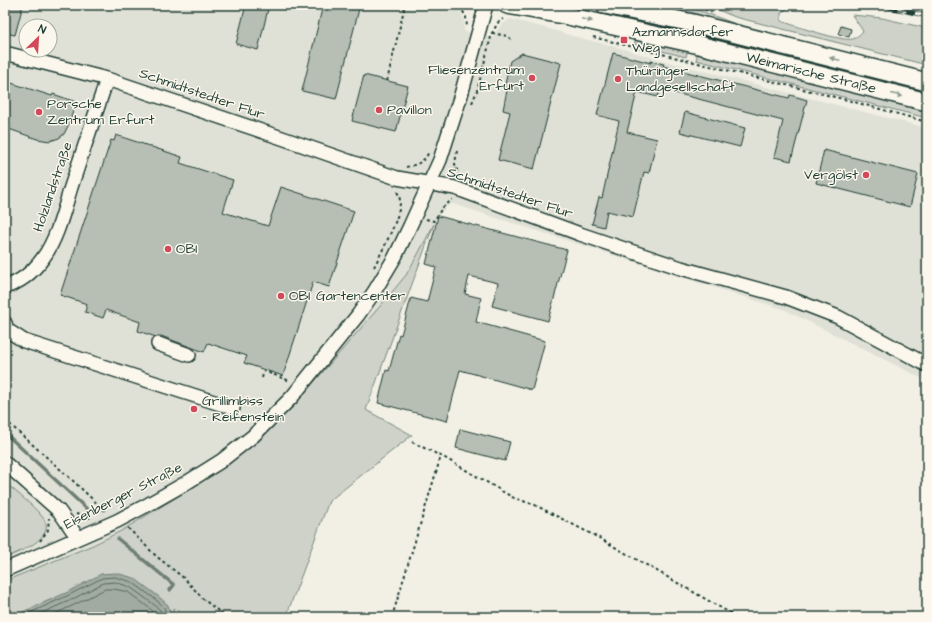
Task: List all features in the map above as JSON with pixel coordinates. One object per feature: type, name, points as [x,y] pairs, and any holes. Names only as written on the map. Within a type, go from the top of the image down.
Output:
[{"type":"main road","name":"Weimarische Straße","points":[[606,5],[862,60],[927,82]]},
{"type":"main road","name":"Weimarische Straße","points":[[508,11],[570,17],[688,42],[927,102]]},
{"type":"street","name":"Eisenberger Straße","points":[[5,570],[121,519],[186,484],[221,461],[253,436],[292,396],[350,327],[374,292],[395,257],[440,160],[457,108],[486,8]]},
{"type":"street","name":"Schmidtstedter Flur","points":[[5,53],[107,79],[397,178],[455,188],[681,268],[786,297],[838,317],[927,365]]},
{"type":"street","name":"Holzlandstraße","points":[[5,287],[26,278],[44,257],[57,230],[107,79]]},
{"type":"street","points":[[6,328],[24,341],[233,408]]},
{"type":"street","points":[[158,344],[189,355]]},
{"type":"street","points":[[5,463],[59,511],[78,538]]},
{"type":"path","points":[[387,81],[406,5]]},
{"type":"path","points":[[453,5],[486,8]]},
{"type":"path","points":[[460,6],[466,17],[467,28]]},
{"type":"path","points":[[471,104],[477,91],[492,33],[499,21],[508,11]]},
{"type":"path","points":[[492,33],[507,36],[511,40]]},
{"type":"path","points":[[591,36],[621,45],[851,101],[927,122]]},
{"type":"path","points":[[434,221],[442,208],[452,200],[459,176],[455,164],[457,148]]},
{"type":"path","points":[[373,268],[399,211],[400,200],[394,187],[400,167],[408,167],[419,164],[427,157],[430,151]]},
{"type":"path","points":[[262,378],[264,371],[295,383]]},
{"type":"path","points":[[5,420],[107,512],[101,514]]},
{"type":"path","points":[[412,442],[441,456],[514,498],[535,504],[737,617]]},
{"type":"path","points":[[392,617],[441,456]]},
{"type":"path","points":[[71,511],[78,515],[91,518],[96,516]]},
{"type":"path","points":[[36,545],[48,530],[49,518]]},
{"type":"path","points":[[121,519],[129,530],[156,556],[185,579],[203,599],[226,617]]},
{"type":"shaded area","points":[[5,5],[440,5],[461,10],[464,21],[464,31],[494,38],[495,33],[500,26],[510,19],[661,60],[927,128],[927,381],[783,309],[453,204],[445,208],[438,216],[406,275],[302,396],[278,420],[223,467],[195,486],[121,531],[93,545],[5,581]]},
{"type":"shaded area","points":[[548,5],[650,25],[696,36],[719,38],[927,90],[927,96]]},
{"type":"shaded area","points":[[655,5],[676,5],[687,7],[738,25],[858,56],[857,60],[723,25],[695,13]]},
{"type":"shaded area","points":[[706,5],[792,5],[781,13],[781,21],[817,33],[847,39],[853,39],[863,31],[852,15],[882,18],[927,28],[927,65],[735,17]]},
{"type":"shaded area","points":[[636,38],[688,48],[686,57],[634,44]]},
{"type":"shaded area","points":[[698,51],[927,109],[927,118],[696,60]]},
{"type":"shaded area","points":[[434,224],[366,410],[412,435],[329,501],[286,617],[177,617],[181,613],[173,608],[174,617],[5,617],[5,581],[93,545],[121,531],[195,486],[223,467],[278,420],[302,396],[406,275]]},
{"type":"shaded area","points":[[5,482],[35,508],[44,519],[46,530],[43,536],[31,546],[5,558]]},
{"type":"water","points":[[116,573],[134,578],[158,596],[168,605],[171,617],[11,617],[68,592],[101,574]]},
{"type":"building","points":[[5,5],[23,5],[20,18],[18,18],[15,35],[5,33]]},
{"type":"building","points":[[246,5],[253,5],[268,9],[258,50],[236,44]]},
{"type":"building","points":[[323,5],[360,5],[336,99],[302,91]]},
{"type":"building","points":[[841,26],[851,29],[849,37],[838,34]]},
{"type":"building","points":[[522,53],[561,63],[534,169],[498,160],[510,112],[503,110],[507,90],[504,89],[510,61]]},
{"type":"building","points":[[613,53],[651,63],[651,61],[664,64],[663,66],[789,98],[790,95],[807,100],[791,161],[774,157],[783,121],[660,89],[658,97],[637,92],[627,132],[657,139],[649,173],[644,172],[633,217],[607,211],[604,227],[592,224],[599,197],[602,198],[619,121],[597,115]]},
{"type":"building","points":[[364,75],[408,86],[396,132],[352,121]]},
{"type":"building","name":"Porsche Zentrum Erfurt","points":[[5,81],[76,102],[64,134],[59,138],[50,141],[37,139],[9,129],[10,124],[5,123]]},
{"type":"building","points":[[685,112],[745,128],[740,147],[680,132]]},
{"type":"building","points":[[116,135],[182,157],[180,163],[233,180],[223,212],[268,226],[281,187],[354,211],[329,287],[313,282],[283,376],[244,363],[247,356],[208,343],[204,352],[161,336],[156,337],[138,331],[140,322],[106,310],[103,318],[85,312],[87,304],[60,295],[111,140],[114,141]]},
{"type":"building","points":[[824,150],[918,174],[910,207],[816,183]]},
{"type":"building","points":[[438,216],[567,250],[548,321],[492,306],[498,283],[469,276],[465,294],[481,298],[476,322],[545,341],[532,390],[460,370],[447,421],[378,403],[386,370],[389,371],[411,298],[427,302],[436,267],[426,264]]},
{"type":"building","points":[[460,429],[510,442],[505,461],[456,448]]},
{"type":"waterway","points":[[5,433],[89,511]]},
{"type":"waterway","points":[[118,539],[174,585],[170,590]]},
{"type":"railway","points":[[880,5],[927,16]]},
{"type":"railway","points":[[915,5],[927,8]]},
{"type":"place","name":"Azmannsdorfer Weg","points":[[624,40]]},
{"type":"place","name":"Fliesenzentrum Erfurt","points":[[532,78]]},
{"type":"place","name":"Thüringer Landgesellschaft","points":[[618,79]]},
{"type":"place","name":"Pavillon","points":[[379,110]]},
{"type":"place","name":"Porsche Zentrum Erfurt","points":[[39,112]]},
{"type":"place","name":"Vergölst","points":[[866,175]]},
{"type":"place","name":"OBI","points":[[168,249]]},
{"type":"place","name":"OBI Gartencenter","points":[[281,296]]},
{"type":"place","name":"Grillimbiss - Reifenstein","points":[[194,409]]}]
